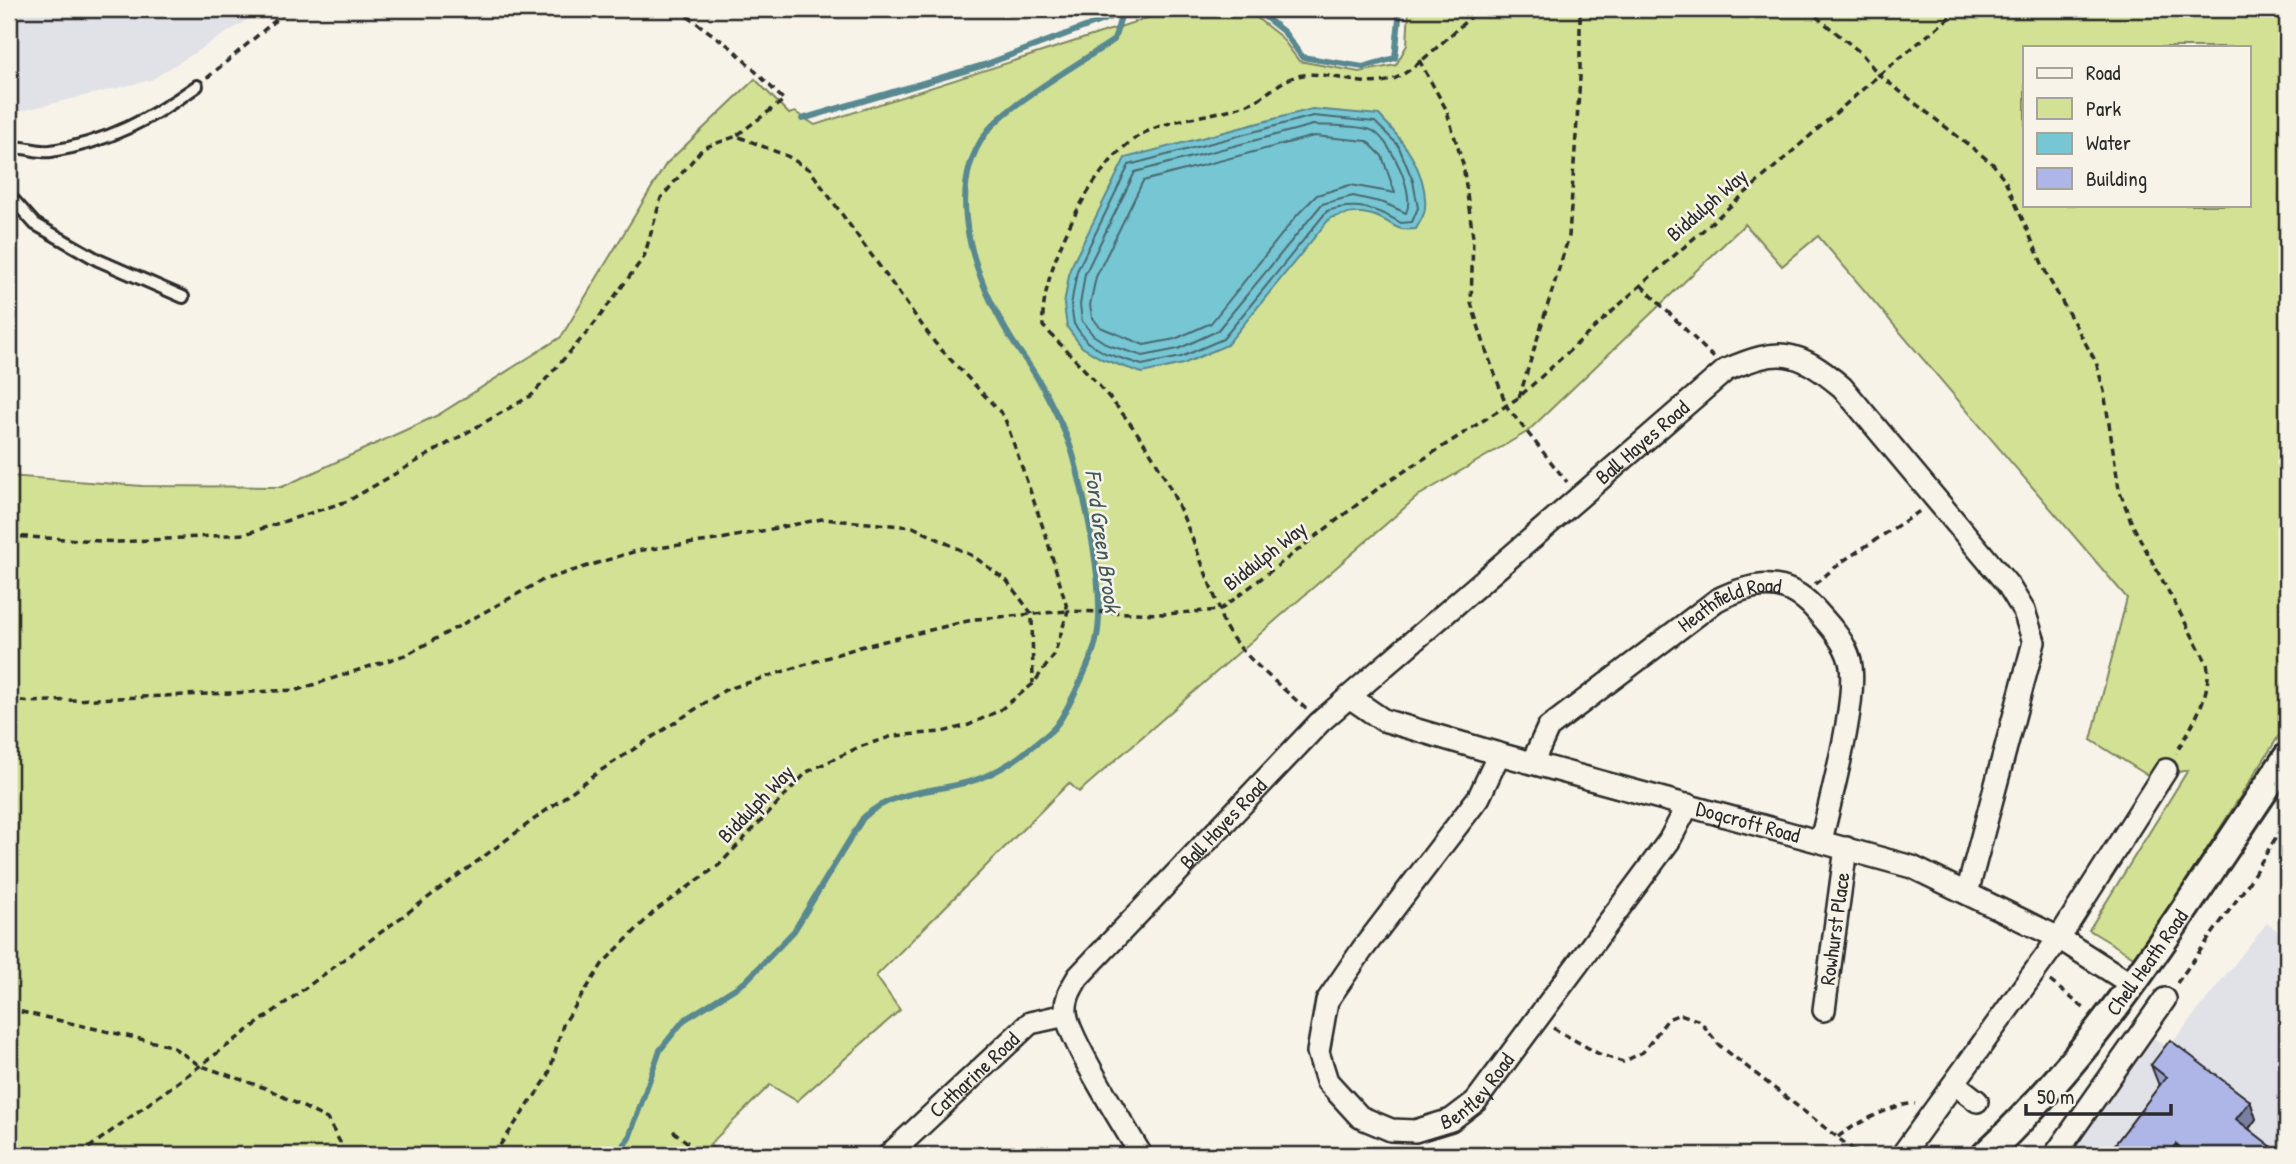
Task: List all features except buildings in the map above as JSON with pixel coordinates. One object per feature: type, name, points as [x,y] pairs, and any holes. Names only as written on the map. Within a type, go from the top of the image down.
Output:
[{"type":"street","name":"Ball Hayes Road","points":[[1066,1015],[1067,996],[1078,977],[1320,722],[1351,698],[1726,370],[1761,355],[1780,354],[1820,369],[1842,387],[2008,585],[2024,611],[2034,642],[1967,893]]},
{"type":"street","name":"Heathfield Road","points":[[1532,763],[1548,728],[1717,600],[1745,586],[1764,584],[1802,595],[1839,636],[1850,661],[1853,691],[1821,841]]},
{"type":"street","name":"Dogcroft Road","points":[[1351,698],[1383,720],[1912,867],[2059,938],[2131,985]]},
{"type":"street","name":"Bentley Road","points":[[1499,754],[1479,797],[1362,950],[1327,1001],[1318,1052],[1327,1081],[1360,1117],[1391,1130],[1415,1131],[1451,1120],[1476,1101],[1668,841],[1688,805]]},
{"type":"street","name":"Chell Heath Road","points":[[1986,1155],[2063,1072],[2131,985],[2287,757]]},
{"type":"street","points":[[1902,1155],[2059,938],[2166,770]]},
{"type":"street","name":"Rowhurst Place","points":[[1824,1010],[1846,848]]},
{"type":"street","name":"Chell Heath Road","points":[[2055,1155],[2165,999]]},
{"type":"street","points":[[1066,1015],[1074,1037],[1141,1155]]},
{"type":"street","name":"Catharine Road","points":[[889,1155],[1030,1024],[1066,1015]]},
{"type":"street","points":[[1955,1084],[1978,1101]]},
{"type":"lane","points":[[9,148],[48,152],[97,142],[151,119],[197,86]]},
{"type":"lane","points":[[9,195],[35,224],[98,260],[183,297]]},
{"type":"path","points":[[197,86],[289,9]]},
{"type":"path","points":[[9,536],[119,542],[245,534],[348,501],[533,395],[591,328],[644,257],[661,198],[684,167],[703,148],[734,137],[784,100],[733,49],[677,9]]},
{"type":"path","points":[[1320,722],[1239,646],[1221,620],[1220,610],[1159,467],[1128,419],[1043,326],[1042,308],[1072,217],[1104,167],[1123,147],[1146,132],[1253,102],[1292,77],[1314,74],[1367,83],[1398,77],[1480,9]]},
{"type":"path","points":[[1518,398],[1569,236],[1580,78],[1580,9]]},
{"type":"path","points":[[1807,9],[1861,53],[1879,75],[1993,164],[2005,180],[2048,276],[2096,362],[2104,391],[2119,489],[2132,524],[2201,648],[2209,672],[2192,728],[2166,770]]},
{"type":"path","name":"Biddulph Way","points":[[493,1155],[548,1077],[563,1024],[603,963],[656,909],[719,865],[807,772],[859,747],[893,736],[942,732],[1000,710],[1033,684],[1054,655],[1068,611],[1106,610],[1164,614],[1220,610],[1380,487],[1507,407],[1879,75],[1960,9]]},
{"type":"path","points":[[1419,60],[1446,109],[1462,164],[1473,237],[1471,303],[1507,407],[1580,498]]},
{"type":"path","points":[[79,1155],[597,773],[725,690],[860,647],[976,619],[1068,611],[1046,536],[1004,416],[935,343],[810,170],[787,156],[734,137]]},
{"type":"path","points":[[1641,285],[1726,370]]},
{"type":"path","points":[[1802,595],[1843,562],[1937,500]]},
{"type":"path","points":[[9,699],[29,702],[297,690],[408,654],[543,580],[636,551],[716,540],[822,519],[913,527],[973,556],[1007,581],[1032,614],[1033,684]]},
{"type":"path","points":[[2165,999],[2246,887],[2287,819]]},
{"type":"path","points":[[9,1009],[171,1046],[200,1065],[268,1089],[327,1119],[340,1142],[338,1155]]},
{"type":"path","points":[[1539,1017],[1562,1036],[1599,1055],[1623,1062],[1643,1052],[1668,1019],[1680,1014],[1700,1021],[1719,1045],[1860,1155]]},
{"type":"path","points":[[1839,1137],[1846,1130],[1910,1103],[1935,1110]]},
{"type":"path","points":[[673,1131],[703,1155]]},
{"type":"shaded area","points":[[9,9],[265,9],[151,80],[9,114]]},
{"type":"shaded area","points":[[2267,923],[2287,938],[2287,1155],[2064,1155],[2151,1036],[2168,1048]]},
{"type":"green space","points":[[1409,9],[2287,9],[2287,723],[2137,959],[2089,930],[2188,770],[2152,778],[2091,740],[2127,598],[1818,236],[1782,266],[1745,224],[1527,432],[1418,496],[1079,792],[1069,783],[876,976],[900,1010],[797,1101],[770,1085],[709,1145],[725,1155],[9,1155],[9,476],[142,486],[282,487],[438,415],[561,337],[666,164],[755,79],[789,114],[795,112],[815,125],[1172,10],[1252,14],[1281,37],[1299,61],[1359,72],[1396,65],[1407,45]]},
{"type":"water","points":[[1312,109],[1379,115],[1388,124],[1412,157],[1422,182],[1425,211],[1416,229],[1400,229],[1380,218],[1361,213],[1330,218],[1227,345],[1183,364],[1142,373],[1102,359],[1082,347],[1067,327],[1064,305],[1070,269],[1125,158]]},
{"type":"waterway","name":"Ford Green Brook","points":[[617,1155],[629,1138],[660,1050],[684,1020],[745,982],[794,931],[863,818],[889,801],[966,783],[1010,763],[1053,729],[1080,683],[1094,649],[1099,622],[1094,550],[1084,499],[1071,448],[1059,419],[1036,375],[997,314],[986,290],[969,236],[965,209],[966,183],[973,157],[986,133],[996,122],[1027,97],[1114,40],[1122,13],[1153,9]]},
{"type":"waterway","name":"Ford Green Brook","points":[[1255,9],[1284,32],[1302,57],[1363,67],[1395,58],[1400,9]]},
{"type":"waterway","name":"Ford Green Brook","points":[[802,119],[984,65],[1122,13]]}]
